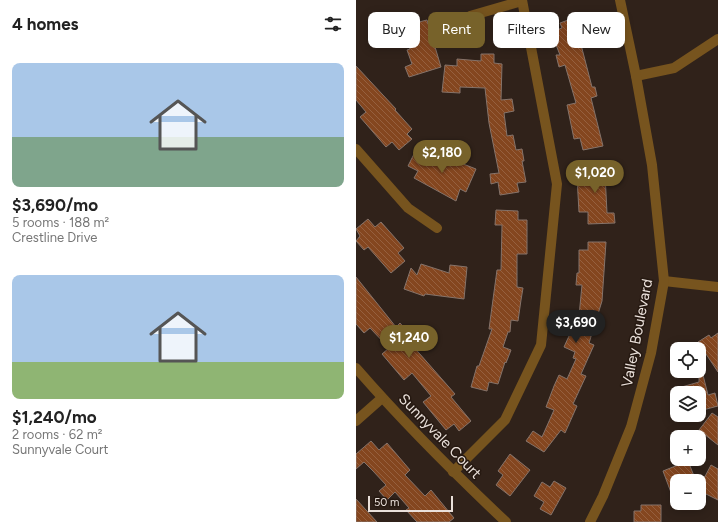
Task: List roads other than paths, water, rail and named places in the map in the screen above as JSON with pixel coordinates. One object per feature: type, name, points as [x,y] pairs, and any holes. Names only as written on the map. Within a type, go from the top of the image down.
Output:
[{"type":"street","name":"Valley Boulevard","points":[[590,522],[603,496],[631,427],[651,353],[664,281],[652,164],[620,0]]},
{"type":"street","points":[[453,472],[505,420],[541,345],[557,184],[522,1],[484,12]]},
{"type":"street","points":[[636,76],[674,68],[718,39]]},
{"type":"street","points":[[356,149],[408,208],[437,228]]},
{"type":"street","points":[[664,281],[718,287]]},
{"type":"street","name":"Sunnyvale Court","points":[[356,368],[382,398],[453,472],[506,522]]},
{"type":"street","points":[[356,421],[382,398]]}]
